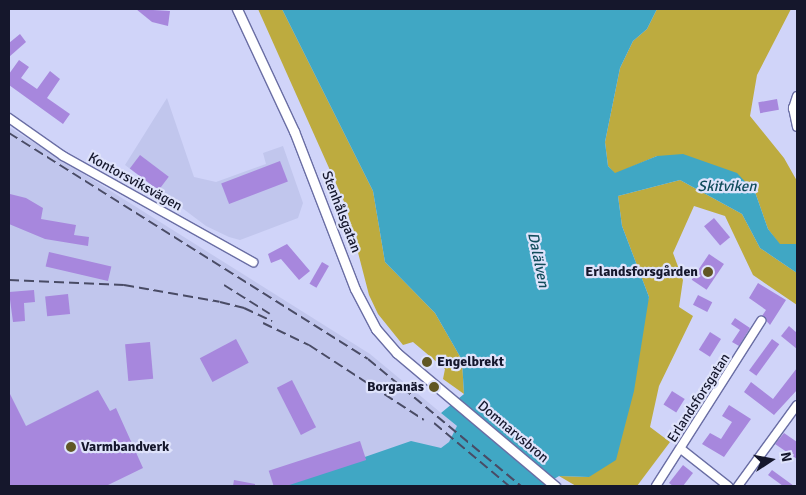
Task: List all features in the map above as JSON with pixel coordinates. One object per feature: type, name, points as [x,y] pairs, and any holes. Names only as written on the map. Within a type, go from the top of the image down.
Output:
[{"type":"street","name":"Stenhålsgatan","points":[[238,9],[294,130],[355,288],[376,329],[397,353],[453,399]]},
{"type":"street","points":[[797,96],[793,108],[797,127]]},
{"type":"street","name":"Kontorsviksvägen","points":[[9,118],[63,156],[253,262]]},
{"type":"street","name":"Erlandsforsgatan","points":[[656,486],[761,321]]},
{"type":"street","name":"Domnarvsbron","points":[[453,399],[555,486]]},
{"type":"street","points":[[738,486],[797,405]]},
{"type":"street","points":[[681,449],[728,486]]},
{"type":"shaded area","points":[[258,9],[282,9],[373,191],[385,262],[435,313],[462,360],[464,394],[443,379],[445,369],[413,342],[403,345],[378,314],[369,295],[346,206]]},
{"type":"shaded area","points":[[657,9],[791,9],[757,75],[750,116],[784,158],[797,181],[797,244],[780,245],[768,229],[755,192],[657,156],[615,174],[608,166],[605,142],[620,68],[633,41],[647,29]]},
{"type":"shaded area","points":[[167,98],[194,177],[216,182],[266,164],[263,153],[283,146],[303,203],[298,218],[240,240],[229,237],[206,226],[125,165]]},
{"type":"shaded area","points":[[9,127],[370,354],[529,486],[9,486]]},
{"type":"shaded area","points":[[680,180],[742,214],[760,248],[797,273],[797,305],[753,275],[725,216],[694,206],[673,253],[683,280],[679,307],[693,316],[659,386],[650,427],[670,442],[637,486],[576,486],[559,476],[589,477],[649,297],[622,226],[618,196]]},
{"type":"water","points":[[282,9],[657,9],[647,29],[633,41],[620,68],[605,142],[608,166],[615,173],[657,156],[683,154],[737,173],[755,192],[768,229],[780,244],[797,244],[797,273],[760,248],[742,214],[680,180],[618,196],[622,226],[649,297],[634,391],[616,460],[589,477],[559,476],[543,486],[281,486],[411,441],[441,448],[449,442],[457,426],[441,413],[464,394],[462,360],[435,313],[385,262],[373,191]]},
{"type":"building","points":[[136,9],[170,11],[168,26],[152,22]]},
{"type":"building","points":[[20,34],[26,42],[9,57],[9,43]]},
{"type":"building","points":[[19,60],[29,67],[21,78],[37,89],[50,71],[60,79],[47,98],[70,114],[63,124],[9,85],[9,74]]},
{"type":"building","points":[[777,99],[779,110],[760,113],[758,102]]},
{"type":"building","points":[[140,155],[169,177],[159,190],[130,169]]},
{"type":"building","points":[[280,161],[288,182],[229,204],[221,184]]},
{"type":"building","points":[[10,194],[26,198],[43,208],[41,219],[76,225],[74,235],[89,237],[88,246],[45,239],[9,224]]},
{"type":"building","points":[[714,218],[730,237],[720,246],[704,226]]},
{"type":"building","points":[[287,244],[310,271],[299,280],[281,259],[271,263],[268,254]]},
{"type":"building","points":[[49,252],[111,266],[108,281],[46,267]]},
{"type":"building","name":"Erlandsforsgården","points":[[709,254],[724,264],[707,290],[692,280]]},
{"type":"building","points":[[322,262],[329,266],[316,288],[310,284]]},
{"type":"building","points":[[758,283],[786,300],[770,325],[762,316],[766,310],[749,298]]},
{"type":"building","points":[[34,290],[35,302],[24,303],[25,321],[13,322],[9,292]]},
{"type":"building","points":[[68,294],[70,314],[47,316],[45,296]]},
{"type":"building","points":[[698,295],[712,302],[707,312],[693,305]]},
{"type":"building","points":[[735,318],[750,328],[739,346],[732,342],[740,330],[731,324]]},
{"type":"building","points":[[789,326],[797,333],[797,349],[781,336]]},
{"type":"building","points":[[710,332],[721,339],[710,357],[699,350]]},
{"type":"building","points":[[236,339],[249,363],[212,382],[200,358]]},
{"type":"building","points":[[772,339],[779,344],[756,376],[749,371]]},
{"type":"building","points":[[150,342],[153,379],[128,381],[125,344]]},
{"type":"building","points":[[797,368],[797,390],[774,415],[744,392],[751,382],[773,399]]},
{"type":"building","points":[[292,380],[316,427],[301,435],[277,388]]},
{"type":"building","name":"Varmbandverk","points":[[98,390],[110,411],[116,408],[143,468],[106,486],[9,486],[9,392],[26,426]]},
{"type":"building","points":[[672,391],[685,399],[676,413],[664,405]]},
{"type":"building","points":[[729,405],[751,419],[724,457],[702,444],[710,433],[721,439],[732,422],[722,416]]},
{"type":"building","points":[[784,433],[797,442],[797,459],[775,444]]},
{"type":"building","points":[[360,441],[366,460],[286,486],[274,486],[269,471]]},
{"type":"building","points":[[683,465],[693,473],[683,486],[673,486],[669,483]]},
{"type":"building","points":[[772,470],[794,486],[783,486],[768,475]]},
{"type":"building","points":[[234,480],[255,484],[255,486],[233,486]]},
{"type":"railway","points":[[9,133],[368,359],[521,486]]},
{"type":"railway","points":[[9,280],[124,285],[220,302],[244,308],[272,321]]},
{"type":"railway","points":[[224,285],[270,314]]},
{"type":"railway","points":[[263,323],[309,345],[424,420]]},
{"type":"railway","points":[[434,423],[509,486]]},
{"type":"place","name":"Erlandsforsgården","points":[[708,272]]},
{"type":"place","name":"Engelbrekt","points":[[427,362]]},
{"type":"place","name":"Borganäs","points":[[434,387]]},
{"type":"place","name":"Varmbandverk","points":[[71,447]]},
{"type":"water label","name":"Skitviken","points":[[727,187]]},
{"type":"water label","name":"Dalälven","points":[[538,260]]}]
